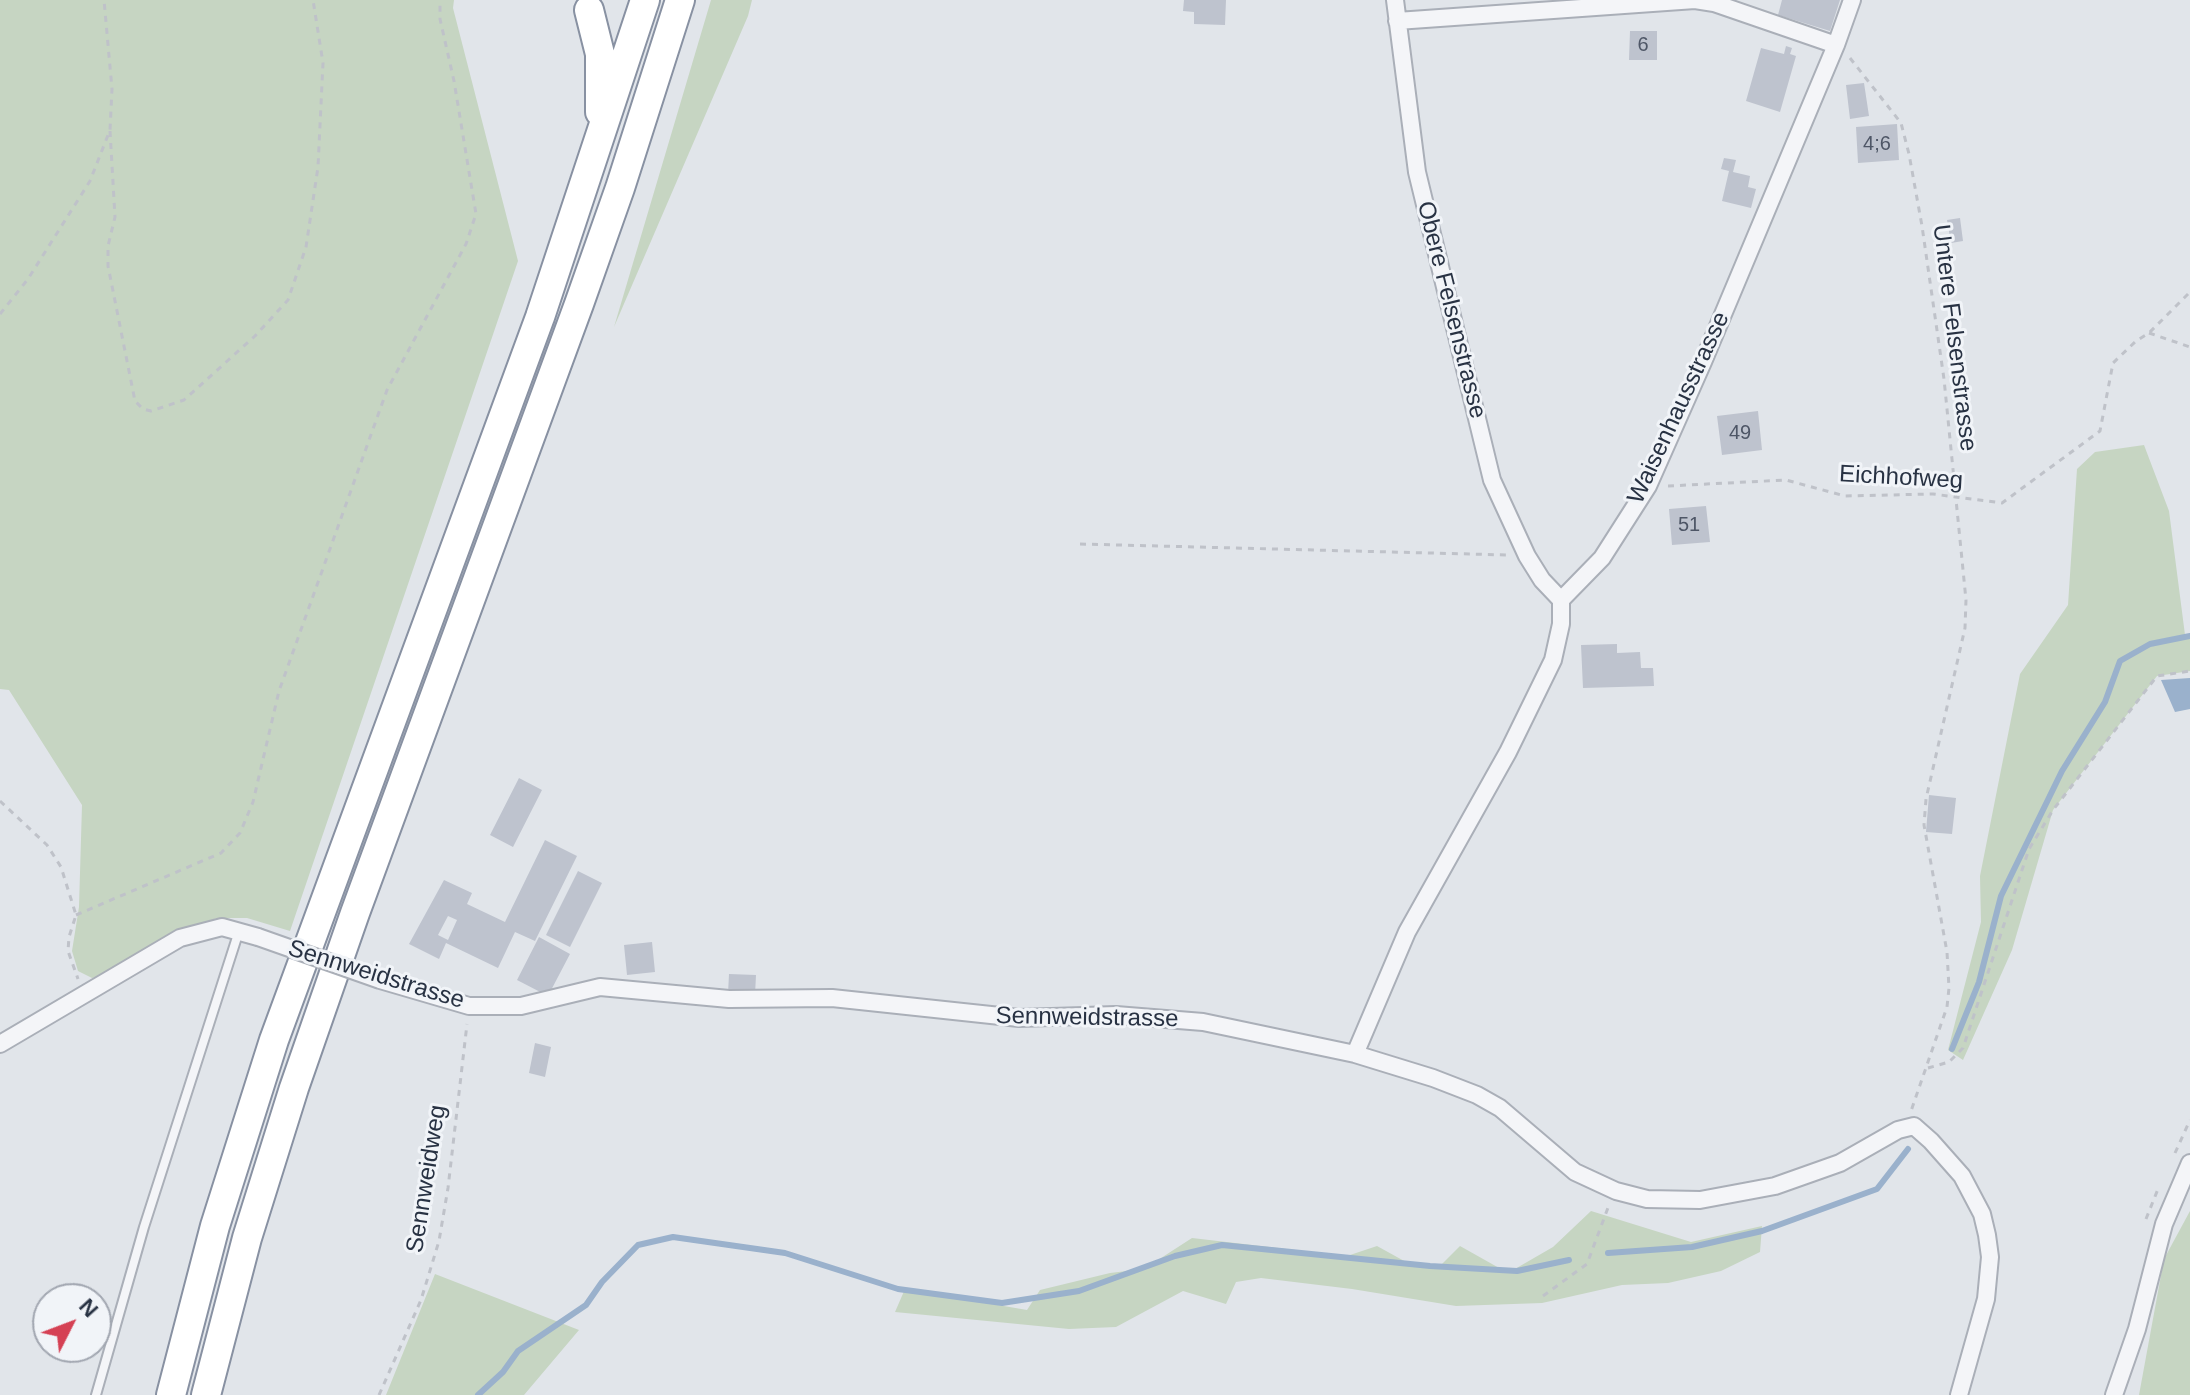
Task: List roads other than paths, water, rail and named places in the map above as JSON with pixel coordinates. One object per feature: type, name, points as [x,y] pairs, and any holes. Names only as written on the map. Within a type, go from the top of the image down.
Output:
[{"type":"highway","points":[[171,1395],[215,1226],[274,1040],[345,840],[524,362],[645,0]]},
{"type":"highway","points":[[206,1395],[243,1253],[299,1073],[365,884],[579,304],[680,0]]},
{"type":"highway","points":[[590,5],[600,54],[599,145]]},
{"type":"street","name":"Obere Felsenstrasse","points":[[1395,0],[1417,172],[1492,480],[1527,556],[1542,580],[1561,600]]},
{"type":"street","points":[[1397,21],[1695,0],[1714,3],[1836,45]]},
{"type":"street","name":"Waisenhausstrasse","points":[[1561,600],[1602,558],[1648,486],[1703,362],[1852,0]]},
{"type":"street","points":[[1355,1054],[1407,932],[1508,752],[1553,660],[1561,624],[1561,600]]},
{"type":"street","name":"Sennweidstrasse","points":[[0,1044],[180,938],[222,927],[469,1006],[521,1006],[600,987],[729,999],[832,998],[1019,1018],[1151,1016],[1203,1022],[1355,1054],[1477,1095],[1500,1108],[1575,1172],[1616,1191],[1647,1199],[1700,1200],[1730,1196],[1808,1176],[1840,1163],[1898,1130],[1914,1126],[1962,1176],[1978,1205],[1987,1235],[1990,1257],[1986,1299],[1959,1395]]},
{"type":"street","points":[[2114,1395],[2137,1329],[2164,1224],[2190,1163]]},
{"type":"lane","points":[[96,1395],[144,1227],[240,931]]},
{"type":"water","points":[[2190,678],[2190,709],[2175,712],[2161,680]]},
{"type":"waterway","points":[[1952,1049],[1979,982],[2001,896],[2062,771],[2105,702],[2120,661],[2150,644],[2190,636]]},
{"type":"waterway","points":[[1608,1253],[1692,1247],[1762,1231],[1877,1189],[1908,1149]]},
{"type":"waterway","points":[[478,1395],[503,1372],[518,1351],[586,1305],[602,1282],[638,1245],[673,1237],[785,1253],[898,1289],[1002,1303],[1079,1291],[1175,1256],[1222,1245],[1430,1266],[1517,1271],[1569,1260]]}]
